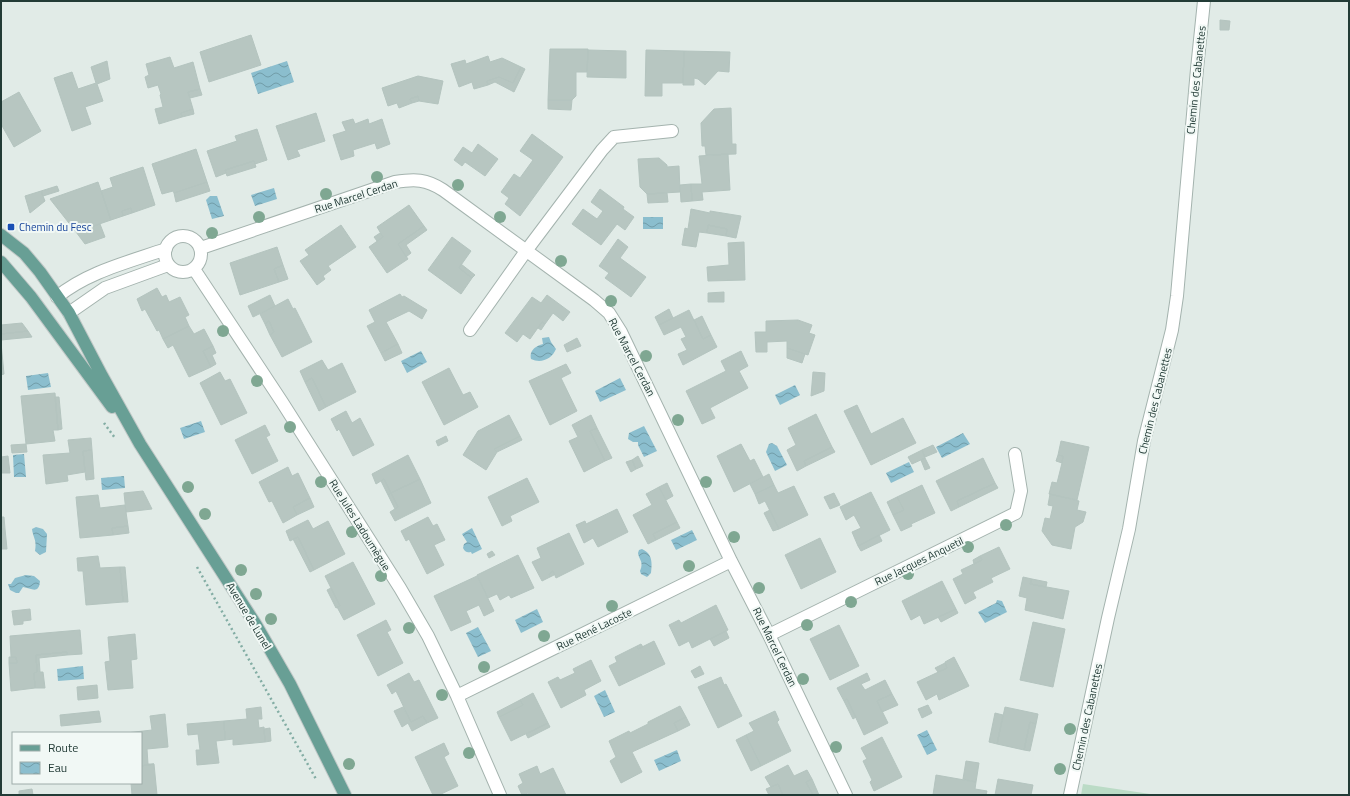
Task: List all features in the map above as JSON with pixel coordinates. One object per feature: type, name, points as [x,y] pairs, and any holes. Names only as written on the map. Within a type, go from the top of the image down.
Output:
[{"type":"main road","name":"Avenue de Lunel","points":[[1,234],[24,253],[40,272],[69,313],[140,444],[256,625],[290,684],[344,795]]},
{"type":"main road","name":"Avenue de Lunel","points":[[1,262],[47,318],[140,444]]},
{"type":"main road","points":[[47,318],[57,297]]},
{"type":"main road","points":[[47,318],[69,313]]},
{"type":"street","name":"Chemin des Cabanettes","points":[[1070,795],[1108,618],[1129,529],[1144,441],[1172,330],[1177,296],[1196,70],[1204,1]]},
{"type":"street","points":[[470,330],[526,251],[602,150],[614,137],[672,131]]},
{"type":"street","name":"Rue Marcel Cerdan","points":[[201,248],[395,182],[409,180],[432,183],[594,300],[609,313],[621,332],[731,561],[770,635],[846,795]]},
{"type":"street","points":[[177,237],[191,237],[201,248],[202,255],[200,262],[190,272],[176,272],[168,265],[165,254],[166,249],[171,241],[177,237]]},
{"type":"street","points":[[57,297],[76,284],[101,272],[166,249]]},
{"type":"street","points":[[69,313],[105,288],[168,265]]},
{"type":"street","name":"Rue Jules Ladoumègue","points":[[194,269],[286,409],[400,588],[428,636],[457,696],[500,795]]},
{"type":"street","name":"Rue Jacques Anquetil","points":[[770,635],[1016,513],[1021,491],[1015,454]]},
{"type":"street","name":"Rue René Lacoste","points":[[457,696],[731,561]]},
{"type":"path","points":[[104,422],[118,441]]},
{"type":"path","points":[[193,561],[318,781]]},
{"type":"green space","points":[[1083,784],[1157,795],[1081,795]]},
{"type":"water","points":[[287,61],[294,82],[258,94],[251,73]]},
{"type":"water","points":[[274,188],[277,199],[255,206],[251,195]]},
{"type":"water","points":[[210,196],[217,196],[224,216],[212,219],[206,200]]},
{"type":"water","points":[[643,217],[663,217],[663,229],[643,229]]},
{"type":"water","points":[[549,337],[556,349],[554,353],[546,360],[539,361],[531,359],[533,349],[543,344],[542,338]]},
{"type":"water","points":[[421,351],[427,362],[407,373],[401,361]]},
{"type":"water","points":[[48,373],[51,387],[28,390],[26,376]]},
{"type":"water","points":[[620,378],[626,390],[600,402],[595,391]]},
{"type":"water","points":[[795,385],[800,395],[780,405],[775,395]]},
{"type":"water","points":[[201,421],[205,432],[184,439],[180,428]]},
{"type":"water","points":[[644,426],[657,451],[644,457],[638,442],[633,442],[628,439],[629,433]]},
{"type":"water","points":[[963,433],[970,444],[942,458],[936,447]]},
{"type":"water","points":[[772,443],[777,446],[787,465],[775,471],[766,452],[769,444]]},
{"type":"water","points":[[24,454],[26,477],[14,477],[13,455]]},
{"type":"water","points":[[909,462],[914,472],[891,483],[886,473]]},
{"type":"water","points":[[124,476],[125,488],[102,490],[101,478]]},
{"type":"water","points":[[36,527],[43,529],[47,534],[46,552],[40,555],[35,551],[35,541],[32,529]]},
{"type":"water","points":[[472,528],[482,549],[472,554],[471,552],[465,551],[463,548],[464,544],[467,542],[462,534]]},
{"type":"water","points":[[692,530],[697,540],[676,550],[671,540]]},
{"type":"water","points":[[642,549],[648,553],[651,559],[651,573],[647,577],[641,574],[640,571],[641,563],[638,553],[639,550]]},
{"type":"water","points":[[26,575],[34,576],[40,581],[38,588],[34,590],[23,587],[19,593],[10,590],[8,584],[11,584],[15,578]]},
{"type":"water","points":[[997,600],[1002,601],[1007,612],[985,623],[978,612],[996,603]]},
{"type":"water","points":[[537,609],[543,622],[521,633],[515,620]]},
{"type":"water","points":[[478,627],[491,651],[478,657],[466,633]]},
{"type":"water","points":[[83,666],[84,679],[58,681],[57,669]]},
{"type":"water","points":[[605,690],[615,712],[604,717],[594,696]]},
{"type":"water","points":[[927,730],[937,750],[927,755],[917,735]]},
{"type":"water","points":[[677,750],[681,761],[659,771],[654,760]]},
{"type":"building","points":[[1220,20],[1230,21],[1229,30],[1220,30]]},
{"type":"building","points":[[251,35],[261,65],[209,82],[200,52]]},
{"type":"building","points":[[550,49],[588,49],[587,72],[576,72],[576,96],[572,100],[548,100]]},
{"type":"building","points":[[588,50],[626,51],[626,78],[587,77]]},
{"type":"building","points":[[646,50],[684,51],[683,83],[662,83],[662,96],[645,96]]},
{"type":"building","points":[[684,51],[730,52],[729,72],[718,71],[705,85],[698,79],[694,78],[694,85],[683,85]]},
{"type":"building","points":[[488,56],[490,62],[502,58],[521,67],[513,83],[499,77],[487,81],[488,85],[474,89],[472,82],[459,87],[451,64],[465,60],[466,64]]},
{"type":"building","points":[[170,57],[174,68],[193,62],[200,89],[188,92],[193,109],[181,113],[182,117],[159,124],[155,109],[163,107],[161,94],[158,85],[148,88],[145,77],[149,75],[146,64]]},
{"type":"building","points":[[107,61],[110,79],[97,84],[103,101],[85,107],[91,124],[72,131],[54,78],[72,72],[78,89],[96,83],[91,67]]},
{"type":"building","points":[[521,67],[525,69],[514,92],[495,82],[488,85],[487,81],[499,77],[513,83]]},
{"type":"building","points":[[418,76],[443,81],[438,104],[419,101],[418,96],[410,99],[412,103],[399,108],[397,103],[388,106],[382,88]]},
{"type":"building","points":[[200,89],[202,95],[190,98],[188,92]]},
{"type":"building","points":[[19,92],[41,131],[14,147],[1,124],[1,102]]},
{"type":"building","points":[[418,96],[419,101],[412,103],[410,99]]},
{"type":"building","points":[[548,100],[572,100],[571,110],[548,109]]},
{"type":"building","points":[[731,108],[732,144],[736,144],[736,154],[706,155],[705,146],[702,146],[701,123],[714,109]]},
{"type":"building","points":[[193,109],[194,114],[182,117],[181,113]]},
{"type":"building","points":[[316,113],[325,141],[297,150],[300,156],[288,160],[276,126]]},
{"type":"building","points":[[353,119],[355,124],[368,119],[369,124],[382,119],[390,144],[377,149],[375,143],[353,150],[354,156],[341,160],[333,135],[346,131],[342,122]]},
{"type":"building","points":[[257,129],[267,160],[255,164],[254,161],[225,170],[226,173],[216,177],[207,151],[237,141],[235,136]]},
{"type":"building","points":[[532,134],[563,157],[520,216],[505,204],[509,198],[501,192],[514,174],[520,178],[533,160],[520,151]]},
{"type":"building","points":[[478,144],[498,159],[485,176],[465,162],[462,166],[454,160],[463,147],[472,153]]},
{"type":"building","points":[[196,149],[207,182],[174,193],[173,191],[162,194],[152,164]]},
{"type":"building","points":[[728,154],[730,190],[702,192],[703,200],[692,201],[691,184],[702,184],[699,156]]},
{"type":"building","points":[[659,158],[667,165],[667,167],[679,166],[680,192],[647,194],[640,187],[638,159]]},
{"type":"building","points":[[254,161],[256,167],[227,176],[225,170]]},
{"type":"building","points":[[143,167],[155,205],[132,213],[131,208],[122,211],[123,216],[111,220],[101,191],[113,187],[110,178]]},
{"type":"building","points":[[98,182],[111,220],[76,232],[50,199]]},
{"type":"building","points":[[207,182],[210,191],[176,202],[174,193]]},
{"type":"building","points":[[691,184],[692,201],[681,202],[680,185]]},
{"type":"building","points":[[57,186],[59,191],[43,196],[41,191]]},
{"type":"building","points":[[600,189],[624,207],[623,209],[634,217],[625,230],[617,224],[601,245],[572,224],[583,209],[597,219],[603,211],[591,202]]},
{"type":"building","points":[[41,191],[45,201],[30,213],[25,196]]},
{"type":"building","points":[[667,193],[668,202],[648,203],[647,194]]},
{"type":"building","points":[[409,205],[424,226],[398,244],[408,259],[387,273],[369,247],[383,237],[377,227]]},
{"type":"building","points":[[131,208],[132,213],[123,216],[122,211]]},
{"type":"building","points":[[691,209],[710,213],[710,211],[741,216],[736,238],[726,236],[727,229],[708,225],[707,233],[699,232],[696,247],[682,245],[685,228],[688,229]]},
{"type":"building","points":[[100,224],[105,237],[85,244],[76,232]]},
{"type":"building","points":[[341,225],[356,247],[328,266],[331,270],[323,276],[325,279],[317,285],[300,261],[309,255],[305,250]]},
{"type":"building","points":[[708,225],[727,229],[726,236],[707,233]]},
{"type":"building","points":[[424,226],[427,230],[406,245],[411,253],[406,257],[398,244]]},
{"type":"building","points":[[380,233],[383,237],[377,241],[374,237]]},
{"type":"building","points":[[452,237],[471,251],[459,268],[472,278],[461,294],[428,270]]},
{"type":"building","points":[[618,239],[628,247],[620,258],[646,277],[631,297],[605,278],[609,273],[599,266]]},
{"type":"building","points":[[744,242],[745,280],[708,281],[707,267],[729,265],[728,243]]},
{"type":"building","points":[[277,247],[283,265],[274,269],[279,282],[240,295],[230,263]]},
{"type":"building","points":[[461,264],[475,275],[472,278],[459,268]]},
{"type":"building","points":[[283,265],[288,279],[279,282],[274,269]]},
{"type":"building","points":[[157,288],[162,297],[166,295],[169,302],[180,297],[189,315],[185,317],[189,326],[163,339],[159,330],[157,331],[145,309],[142,311],[137,299]]},
{"type":"building","points":[[724,292],[724,302],[708,302],[708,293]]},
{"type":"building","points":[[400,294],[402,297],[404,296],[427,310],[422,319],[409,311],[386,322],[398,344],[381,353],[367,326],[375,322],[369,310]]},
{"type":"building","points":[[270,295],[275,306],[253,317],[248,306]]},
{"type":"building","points":[[547,295],[570,312],[563,321],[553,313],[545,324],[542,322],[530,339],[523,334],[517,342],[505,333],[532,297],[541,303]]},
{"type":"building","points":[[288,299],[293,309],[295,308],[312,342],[282,357],[270,335],[274,332],[269,321],[265,324],[260,314]]},
{"type":"building","points":[[669,309],[673,318],[659,325],[655,317]]},
{"type":"building","points":[[689,310],[703,339],[711,335],[717,347],[683,365],[678,354],[687,350],[681,339],[686,337],[681,327],[664,335],[659,325]]},
{"type":"building","points":[[702,316],[711,335],[703,339],[694,320]]},
{"type":"building","points":[[798,320],[812,325],[809,333],[815,335],[808,355],[787,348],[787,341],[767,342],[767,352],[756,352],[755,332],[766,332],[766,321]]},
{"type":"building","points":[[269,321],[274,332],[270,335],[265,324]]},
{"type":"building","points":[[542,322],[545,324],[541,330],[538,328]]},
{"type":"building","points":[[22,323],[28,331],[1,334],[1,325]]},
{"type":"building","points":[[189,326],[194,334],[204,329],[213,346],[203,351],[211,367],[189,377],[173,345],[168,348],[163,339]]},
{"type":"building","points":[[28,331],[32,337],[1,340],[1,334]]},
{"type":"building","points":[[577,338],[581,346],[567,352],[564,345]]},
{"type":"building","points":[[1,343],[4,374],[1,375]]},
{"type":"building","points":[[398,344],[402,353],[385,361],[381,353]]},
{"type":"building","points":[[213,346],[216,353],[212,355],[216,364],[211,367],[203,351]]},
{"type":"building","points":[[787,348],[805,354],[802,363],[787,358]]},
{"type":"building","points":[[741,351],[748,366],[739,371],[748,388],[710,408],[715,418],[702,424],[686,391],[726,371],[721,361]]},
{"type":"building","points":[[322,360],[328,370],[342,363],[356,392],[326,407],[312,378],[305,382],[300,371]]},
{"type":"building","points":[[566,364],[571,373],[561,378],[577,411],[550,425],[529,381]]},
{"type":"building","points":[[449,368],[463,395],[470,392],[478,407],[444,425],[422,382]]},
{"type":"building","points":[[220,372],[225,381],[230,379],[247,413],[221,425],[200,383]]},
{"type":"building","points":[[813,372],[825,373],[824,391],[811,396]]},
{"type":"building","points":[[312,378],[326,407],[319,411],[305,382]]},
{"type":"building","points":[[55,393],[58,430],[53,430],[55,441],[26,444],[21,396]]},
{"type":"building","points":[[55,397],[59,397],[62,429],[58,430]]},
{"type":"building","points":[[857,405],[871,434],[903,418],[916,443],[871,465],[844,411]]},
{"type":"building","points":[[346,411],[352,423],[360,418],[374,445],[353,456],[339,429],[337,431],[331,419]]},
{"type":"building","points":[[816,414],[832,447],[804,461],[806,466],[797,471],[787,450],[796,445],[788,428]]},
{"type":"building","points":[[509,415],[520,436],[494,449],[497,452],[486,470],[463,455],[478,431]]},
{"type":"building","points":[[591,415],[597,428],[590,431],[605,461],[584,472],[569,441],[578,437],[572,425]]},
{"type":"building","points":[[265,425],[270,435],[266,437],[278,461],[252,474],[235,440]]},
{"type":"building","points":[[597,428],[612,458],[605,461],[590,431]]},
{"type":"building","points":[[446,436],[448,441],[438,446],[436,441]]},
{"type":"building","points":[[520,436],[522,440],[497,452],[494,449]]},
{"type":"building","points":[[91,438],[92,450],[83,451],[85,472],[67,475],[68,481],[46,484],[43,455],[70,453],[68,440]]},
{"type":"building","points":[[1061,441],[1089,447],[1077,500],[1049,494],[1052,482],[1057,483],[1062,463],[1063,456],[1058,455]]},
{"type":"building","points":[[26,444],[27,452],[12,453],[11,445]]},
{"type":"building","points":[[741,444],[750,461],[754,459],[763,477],[734,492],[717,456]]},
{"type":"building","points":[[933,445],[937,452],[925,457],[922,450]]},
{"type":"building","points":[[832,447],[835,452],[806,466],[804,461]]},
{"type":"building","points":[[92,450],[94,479],[86,480],[83,451]]},
{"type":"building","points":[[922,450],[925,458],[912,464],[908,457]]},
{"type":"building","points":[[408,455],[420,479],[391,493],[384,479],[376,484],[372,474]]},
{"type":"building","points":[[1058,455],[1063,456],[1062,463],[1056,461]]},
{"type":"building","points":[[8,456],[10,473],[1,473],[1,457]]},
{"type":"building","points":[[638,456],[643,466],[636,469],[632,460]]},
{"type":"building","points":[[925,458],[930,468],[925,470],[921,460]]},
{"type":"building","points":[[983,458],[995,483],[957,501],[959,507],[951,511],[936,481]]},
{"type":"building","points":[[632,460],[636,469],[631,472],[626,462]]},
{"type":"building","points":[[288,467],[292,476],[298,473],[310,498],[293,507],[297,515],[283,523],[272,501],[269,502],[259,482]]},
{"type":"building","points":[[769,474],[774,485],[755,494],[750,484]]},
{"type":"building","points":[[527,478],[539,502],[510,516],[512,521],[502,526],[488,497]]},
{"type":"building","points":[[384,479],[391,493],[388,495],[381,481]]},
{"type":"building","points":[[420,479],[431,503],[395,521],[390,512],[398,507],[391,493]]},
{"type":"building","points":[[667,483],[673,496],[666,500],[659,487]]},
{"type":"building","points":[[995,483],[998,488],[959,507],[957,501]]},
{"type":"building","points":[[774,485],[778,493],[794,486],[808,515],[779,529],[765,501],[759,504],[755,494]]},
{"type":"building","points":[[922,485],[935,513],[911,524],[912,526],[901,531],[893,515],[904,510],[897,497]]},
{"type":"building","points":[[659,487],[677,522],[653,534],[656,540],[648,544],[633,515],[652,505],[646,494]]},
{"type":"building","points":[[143,491],[152,509],[126,512],[124,493]]},
{"type":"building","points":[[871,492],[890,530],[858,546],[852,532],[861,528],[854,515],[846,520],[840,507]]},
{"type":"building","points":[[391,493],[398,507],[395,509],[388,495]]},
{"type":"building","points":[[834,493],[840,505],[830,509],[824,497]]},
{"type":"building","points":[[1050,494],[1079,501],[1077,510],[1086,512],[1083,522],[1075,527],[1071,549],[1052,545],[1042,531],[1045,518],[1050,519],[1053,506],[1048,505]]},
{"type":"building","points":[[98,495],[100,508],[125,505],[128,526],[112,528],[113,535],[80,538],[76,497]]},
{"type":"building","points":[[897,497],[904,510],[893,515],[887,502]]},
{"type":"building","points":[[310,498],[314,507],[297,515],[293,507]]},
{"type":"building","points":[[617,509],[628,532],[598,547],[593,538],[584,543],[576,525],[585,521],[586,524]]},
{"type":"building","points":[[770,510],[779,529],[773,531],[764,513]]},
{"type":"building","points":[[1,517],[4,517],[5,529],[1,529]]},
{"type":"building","points":[[428,517],[433,526],[437,524],[445,540],[434,545],[444,565],[427,574],[409,539],[406,541],[401,531]]},
{"type":"building","points":[[308,520],[313,529],[328,521],[345,554],[314,570],[298,537],[290,541],[286,531]]},
{"type":"building","points":[[677,522],[680,528],[656,540],[653,534]]},
{"type":"building","points":[[128,526],[129,533],[113,535],[112,528]]},
{"type":"building","points":[[1,529],[5,529],[7,549],[1,549]]},
{"type":"building","points":[[569,533],[584,564],[556,578],[553,571],[549,574],[550,577],[542,581],[532,562],[541,558],[537,548]]},
{"type":"building","points":[[879,535],[882,541],[861,551],[858,546]]},
{"type":"building","points":[[298,537],[314,570],[310,572],[293,539]]},
{"type":"building","points":[[820,538],[836,572],[801,589],[785,555]]},
{"type":"building","points":[[999,547],[1010,569],[991,578],[993,582],[973,592],[976,598],[965,604],[953,579],[963,574],[961,570],[982,560],[980,556]]},
{"type":"building","points":[[492,551],[495,555],[489,558],[487,554]]},
{"type":"building","points":[[518,555],[534,588],[511,598],[509,595],[500,600],[497,594],[488,598],[477,575]]},
{"type":"building","points":[[98,556],[100,568],[120,567],[123,602],[86,605],[83,571],[78,571],[77,558]]},
{"type":"building","points":[[980,556],[982,560],[974,564],[973,560]]},
{"type":"building","points":[[353,562],[375,604],[344,620],[337,607],[340,606],[325,576]]},
{"type":"building","points":[[120,567],[125,567],[128,602],[123,602]]},
{"type":"building","points":[[553,571],[554,575],[550,577],[549,574]]},
{"type":"building","points":[[477,576],[494,611],[484,616],[479,605],[466,611],[471,622],[451,631],[434,596]]},
{"type":"building","points":[[1023,577],[1032,579],[1030,584],[1069,591],[1063,619],[1025,610],[1027,598],[1019,596]]},
{"type":"building","points":[[1032,579],[1047,582],[1046,587],[1030,584]]},
{"type":"building","points":[[942,581],[956,609],[924,624],[920,615],[911,620],[902,601]]},
{"type":"building","points":[[331,588],[340,606],[336,608],[327,590]]},
{"type":"building","points":[[716,605],[728,630],[692,648],[689,641],[679,646],[669,625],[679,620],[681,623]]},
{"type":"building","points":[[30,609],[31,620],[23,621],[23,624],[14,625],[12,611]]},
{"type":"building","points":[[956,609],[958,613],[941,622],[938,617]]},
{"type":"building","points":[[386,620],[391,630],[387,632],[403,663],[378,676],[357,635]]},
{"type":"building","points":[[1033,622],[1065,629],[1053,687],[1020,680]]},
{"type":"building","points":[[839,625],[859,666],[830,680],[810,639]]},
{"type":"building","points":[[80,630],[82,654],[67,655],[67,652],[36,655],[37,672],[34,673],[35,688],[11,691],[9,663],[17,663],[16,657],[11,657],[10,636]]},
{"type":"building","points":[[726,631],[729,638],[714,646],[710,639]]},
{"type":"building","points":[[135,634],[137,659],[131,660],[133,688],[108,690],[105,662],[110,661],[108,637]]},
{"type":"building","points":[[654,641],[665,664],[619,686],[609,666],[617,662],[615,657],[637,646],[638,649]]},
{"type":"building","points":[[641,644],[643,647],[638,649],[637,646]]},
{"type":"building","points":[[67,652],[67,655],[39,658],[40,672],[43,672],[45,688],[35,688],[34,673],[37,672],[36,655]]},
{"type":"building","points":[[9,657],[16,657],[17,663],[9,663]]},
{"type":"building","points":[[954,657],[969,686],[939,700],[937,694],[926,700],[917,682],[947,668],[945,662]]},
{"type":"building","points":[[591,660],[601,681],[584,690],[586,695],[561,708],[548,682],[558,677],[560,680],[575,673],[573,669]]},
{"type":"building","points":[[945,663],[947,668],[938,672],[935,668]]},
{"type":"building","points":[[700,666],[704,674],[695,678],[691,671]]},
{"type":"building","points":[[409,673],[414,682],[419,680],[438,718],[427,723],[423,716],[411,722],[396,691],[392,694],[387,685]]},
{"type":"building","points":[[867,673],[870,680],[861,684],[865,690],[885,680],[892,694],[877,701],[888,723],[864,735],[847,699],[844,701],[837,688]]},
{"type":"building","points":[[721,677],[742,716],[718,728],[698,687]]},
{"type":"building","points":[[97,685],[98,698],[78,700],[77,687]]},
{"type":"building","points":[[533,693],[548,723],[511,741],[499,717],[523,705],[520,700]]},
{"type":"building","points":[[892,694],[898,705],[882,712],[877,701]]},
{"type":"building","points":[[847,699],[856,717],[853,719],[844,701]]},
{"type":"building","points":[[520,700],[523,705],[499,717],[497,712]]},
{"type":"building","points":[[928,705],[932,713],[922,718],[918,709]]},
{"type":"building","points":[[680,706],[686,717],[674,723],[678,731],[632,752],[642,772],[621,783],[610,761],[616,757],[609,741],[629,731],[630,733]]},
{"type":"building","points":[[261,707],[262,719],[258,719],[259,728],[264,727],[265,742],[233,745],[233,739],[225,740],[224,721],[247,719],[246,709]]},
{"type":"building","points":[[403,707],[411,722],[423,716],[427,723],[412,731],[408,723],[402,727],[394,711]]},
{"type":"building","points":[[1005,707],[1038,714],[1036,724],[1030,722],[1024,750],[997,744]]},
{"type":"building","points":[[99,711],[101,722],[61,726],[60,715]]},
{"type":"building","points":[[775,711],[779,720],[777,722],[791,751],[761,766],[746,735],[754,731],[749,723]]},
{"type":"building","points":[[995,713],[1003,715],[997,744],[989,742]]},
{"type":"building","points":[[165,714],[168,747],[147,749],[148,764],[154,764],[142,766],[142,732],[135,732],[152,730],[150,716]]},
{"type":"building","points":[[686,717],[690,725],[678,731],[674,723]]},
{"type":"building","points":[[224,721],[225,740],[216,741],[219,763],[197,765],[196,750],[200,750],[198,734],[188,735],[187,724]]},
{"type":"building","points":[[1030,722],[1036,724],[1030,751],[1024,750]]},
{"type":"building","points":[[548,723],[550,727],[528,738],[526,734]]},
{"type":"building","points":[[270,728],[271,741],[265,742],[264,729]]},
{"type":"building","points":[[746,735],[761,766],[751,771],[736,740]]},
{"type":"building","points":[[882,737],[902,777],[874,791],[870,782],[872,780],[863,761],[867,759],[861,748]]},
{"type":"building","points":[[444,743],[449,754],[444,757],[458,786],[439,795],[433,795],[415,757]]},
{"type":"building","points":[[966,761],[979,763],[976,782],[963,779]]},
{"type":"building","points":[[154,764],[157,795],[132,795],[131,784],[142,784],[142,766]]},
{"type":"building","points":[[788,765],[794,776],[807,770],[812,779],[806,782],[813,795],[783,795],[778,784],[771,787],[765,777]]},
{"type":"building","points":[[537,766],[540,774],[553,768],[566,795],[529,795],[528,793],[522,795],[518,786],[523,783],[519,774]]},
{"type":"building","points":[[936,775],[976,782],[975,789],[987,791],[986,795],[933,795]]},
{"type":"building","points":[[812,779],[819,795],[813,795],[806,782]]},
{"type":"building","points":[[998,779],[1033,785],[1031,795],[995,795]]},
{"type":"building","points":[[778,784],[783,795],[769,795],[766,789]]},
{"type":"building","points":[[32,789],[33,795],[19,795],[19,791]]},
{"type":"place","name":"Chemin du Fesc","points":[[11,227]]}]
